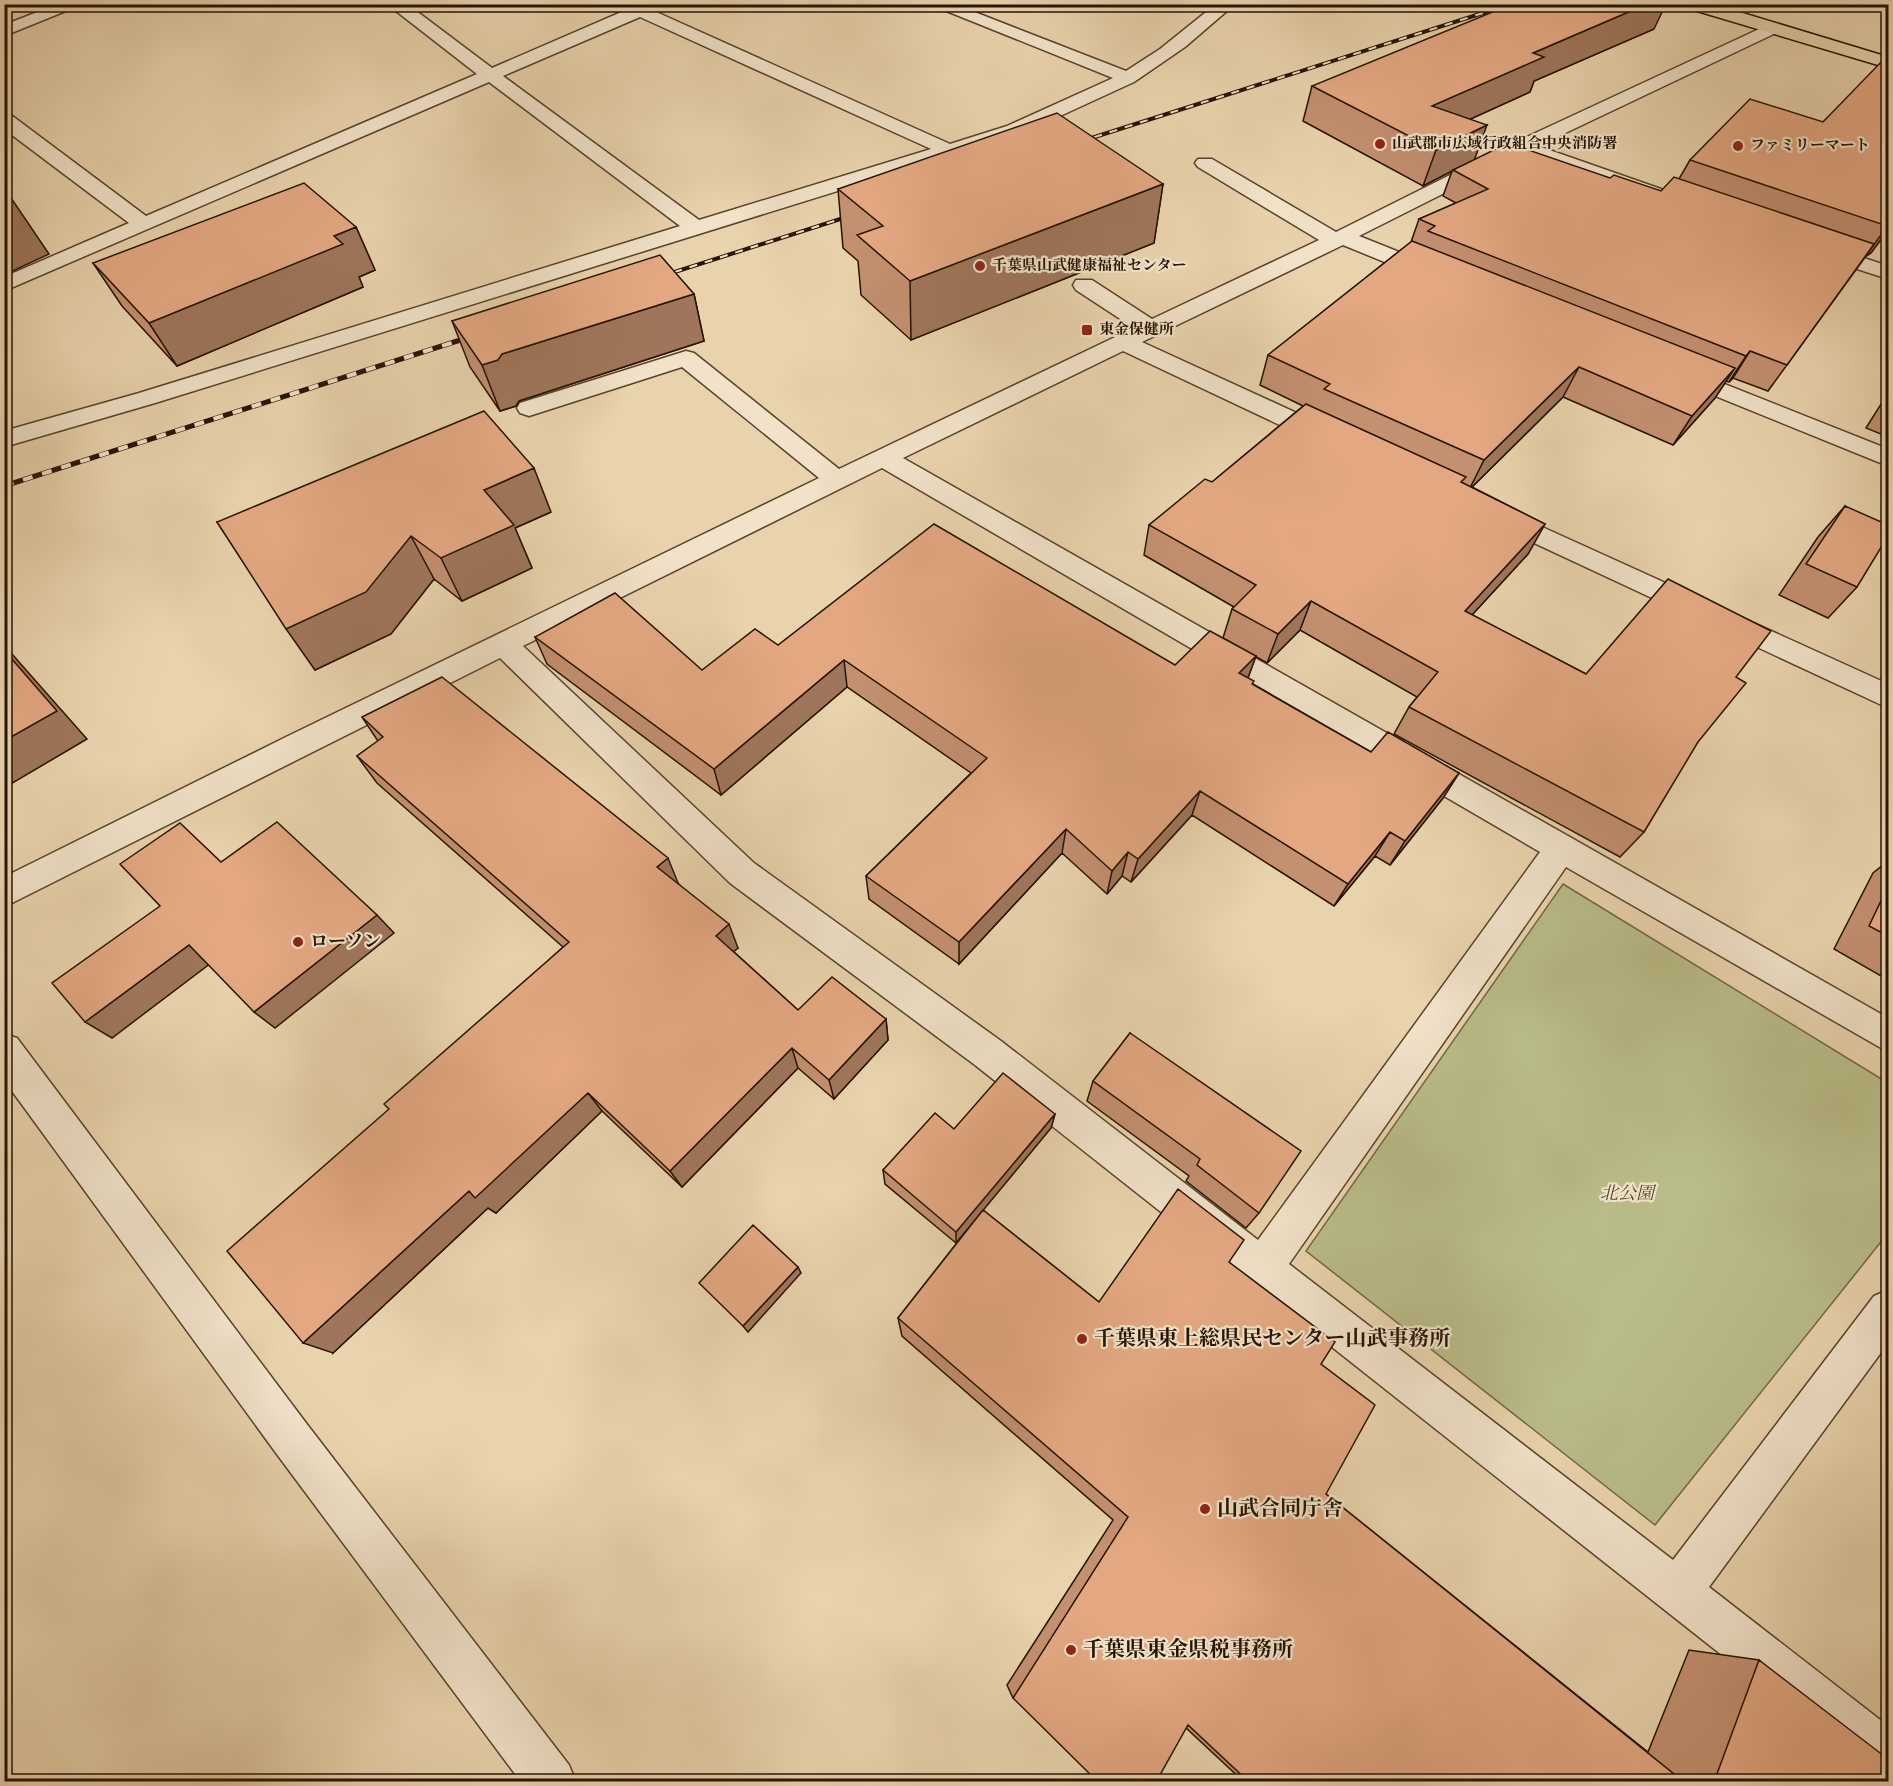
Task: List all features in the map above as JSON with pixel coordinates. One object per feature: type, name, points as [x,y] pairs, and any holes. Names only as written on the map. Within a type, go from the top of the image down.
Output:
[{"type":"main road","points":[[1693,4],[1888,63]]},
{"type":"street","points":[[4,31],[75,4]]},
{"type":"street","points":[[395,4],[696,228]]},
{"type":"street","points":[[937,4],[1128,78]]},
{"type":"street","points":[[4,439],[159,394],[1014,130],[1065,109],[1128,78],[1175,47],[1227,4]]},
{"type":"street","points":[[4,285],[648,8],[948,150]]},
{"type":"street","points":[[4,893],[288,749],[837,480],[1124,343],[1150,328],[1339,238],[1521,147],[1772,28]]},
{"type":"street","points":[[9,128],[143,224]]},
{"type":"street","points":[[1521,147],[1677,201]]},
{"type":"street","points":[[1204,163],[1339,238],[1452,281]]},
{"type":"street","points":[[1799,243],[1888,273]]},
{"type":"street","points":[[1084,285],[1150,328]]},
{"type":"street","points":[[1124,343],[1350,448]]},
{"type":"street","points":[[529,408],[686,358],[837,480]]},
{"type":"street","points":[[1659,365],[1888,458]]},
{"type":"street","points":[[883,458],[1888,1036]]},
{"type":"street","points":[[1479,508],[1888,697]]},
{"type":"street","points":[[503,644],[742,873],[988,1053],[1888,1756]]},
{"type":"street","points":[[1263,1267],[1560,849]]},
{"type":"street","points":[[4,1050],[291,1438],[552,1782]]},
{"type":"street","points":[[1677,1592],[1888,1310]]},
{"type":"green space","name":"北公園","points":[[1563,884],[1888,1083],[1888,1233],[1655,1525],[1306,1251]]},
{"type":"building","points":[[1512,4],[1647,4],[1533,53],[1544,57],[1432,106],[1487,125],[1436,150],[1312,86]]},
{"type":"building","points":[[1884,59],[1888,60],[1887,226],[1690,160],[1750,99],[1823,122]]},
{"type":"building","points":[[1057,113],[1163,184],[910,281],[857,235],[883,226],[838,189]]},
{"type":"building","points":[[1508,143],[1610,178],[1614,175],[1661,191],[1674,177],[1874,244],[1787,365],[1750,351],[1746,356],[1428,231],[1435,226],[1419,219],[1488,189],[1453,170]]},
{"type":"building","points":[[304,183],[356,227],[334,236],[343,244],[149,323],[93,263]]},
{"type":"building","points":[[1412,241],[1735,368],[1692,416],[1579,367],[1484,460],[1324,389],[1330,384],[1268,355]]},
{"type":"building","points":[[660,255],[694,294],[502,354],[498,360],[482,365],[452,321]]},
{"type":"building","points":[[1306,404],[1466,477],[1461,482],[1545,524],[1465,611],[1586,674],[1668,579],[1771,631],[1736,677],[1746,683],[1698,742],[1644,832],[1409,707],[1438,672],[1311,601],[1278,634],[1232,609],[1256,585],[1149,525],[1205,479],[1212,482]]},
{"type":"building","points":[[484,411],[534,468],[484,490],[514,525],[441,558],[411,536],[366,592],[286,629],[217,522]]},
{"type":"building","points":[[1845,506],[1888,525],[1888,536],[1857,587],[1806,564]]},
{"type":"building","points":[[934,524],[1175,665],[1210,631],[1256,656],[1239,673],[1254,681],[1252,684],[1371,752],[1388,732],[1459,773],[1405,841],[1390,832],[1348,884],[1200,791],[1138,859],[1128,852],[1112,871],[1066,829],[959,942],[866,876],[987,758],[844,660],[714,769],[535,637],[615,593],[702,670],[755,629],[778,645]]},
{"type":"building","points":[[4,650],[57,711],[4,741]]},
{"type":"building","points":[[442,677],[668,858],[657,867],[729,924],[716,936],[798,1010],[832,977],[886,1019],[829,1080],[792,1048],[670,1171],[588,1093],[475,1198],[469,1191],[303,1343],[227,1251],[389,1109],[384,1104],[569,942],[357,756],[383,737],[362,717]]},
{"type":"building","points":[[277,822],[377,915],[254,1012],[189,945],[85,1022],[52,983],[160,906],[120,864],[180,823],[221,862]]},
{"type":"building","points":[[1888,886],[1888,936],[1869,926]]},
{"type":"building","points":[[1130,1033],[1301,1151],[1259,1213],[1197,1165],[1200,1159],[1093,1081]]},
{"type":"building","points":[[1003,1073],[1055,1114],[956,1232],[883,1170],[935,1113],[954,1129]]},
{"type":"building","name":"山武合同庁舎","points":[[1178,1189],[1244,1240],[1229,1262],[1335,1342],[1321,1364],[1375,1405],[1326,1494],[1684,1782],[1249,1782],[1188,1725],[1156,1782],[1098,1782],[1013,1698],[1128,1517],[898,1318],[983,1210],[1099,1302]]},
{"type":"building","points":[[753,1225],[798,1267],[743,1326],[699,1283]]},
{"type":"building","points":[[1759,1660],[1888,1759],[1888,1782],[1714,1782]]},
{"type":"railway","points":[[1079,142],[1511,4]]},
{"type":"railway","points":[[659,277],[856,214]]},
{"type":"railway","points":[[4,486],[476,335]]},
{"type":"place","name":"山武郡市広域行政組合中央消防署","points":[[1380,144]]},
{"type":"place","name":"ファミリーマート","points":[[1738,146]]},
{"type":"place","name":"千葉県山武健康福祉センター","points":[[980,266]]},
{"type":"place","name":"東金保健所","points":[[1087,330]]},
{"type":"place","name":"ローソン","points":[[298,942]]},
{"type":"place","name":"千葉県東上総県民センター山武事務所","points":[[1082,1339]]},
{"type":"place","name":"山武合同庁舎","points":[[1205,1509]]},
{"type":"place","name":"千葉県東金県税事務所","points":[[1071,1650]]}]
